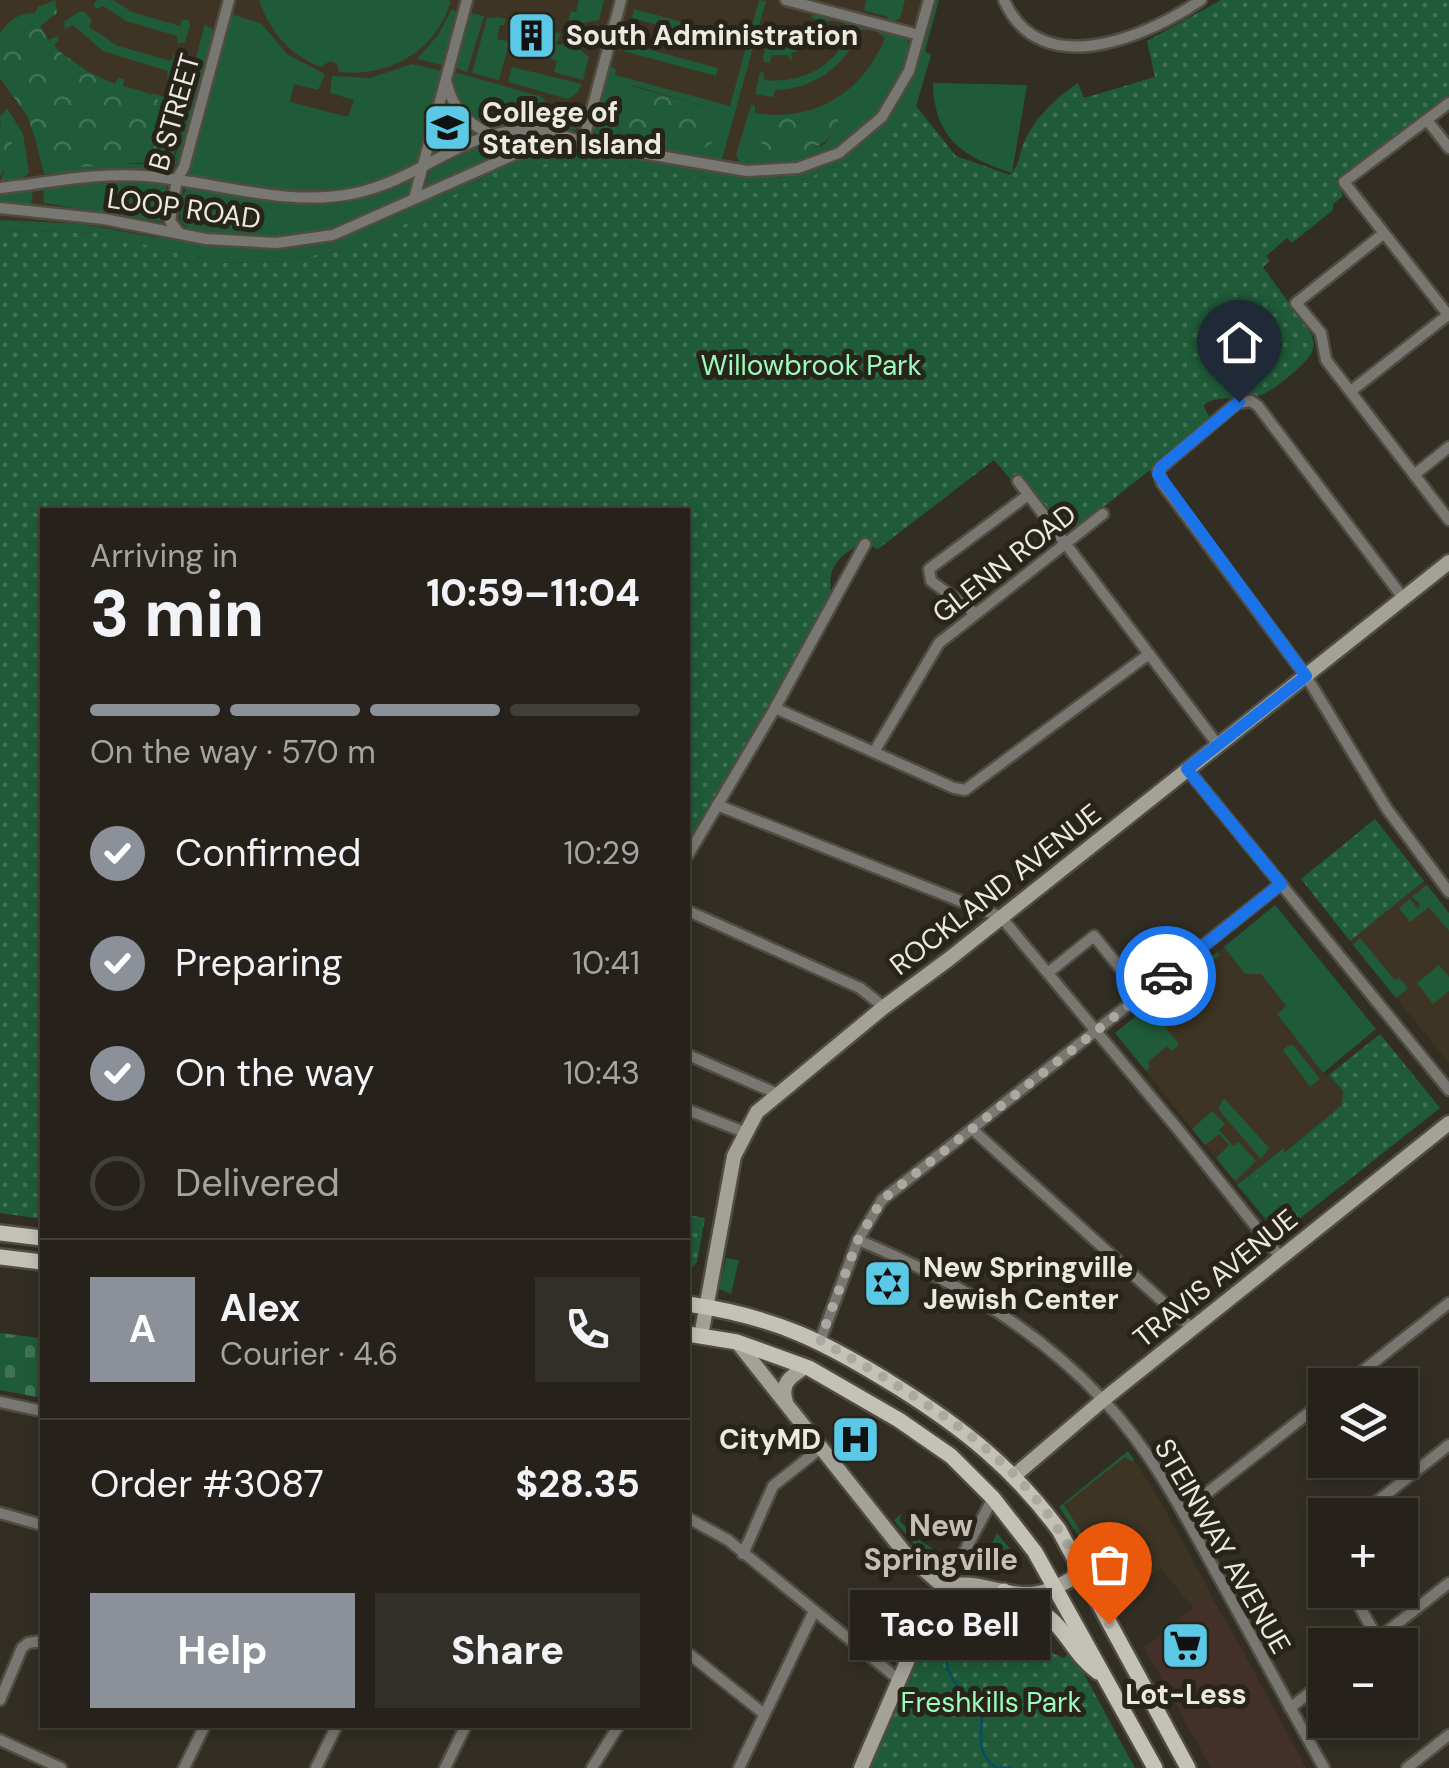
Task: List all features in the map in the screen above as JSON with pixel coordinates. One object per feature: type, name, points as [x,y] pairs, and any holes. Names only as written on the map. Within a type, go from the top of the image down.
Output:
[{"type":"main road","points":[[0,1233],[40,1238]]},
{"type":"main road","points":[[0,1257],[40,1262]]},
{"type":"main road","points":[[690,1304],[759,1318],[820,1340],[954,1423],[987,1449],[1059,1530],[1188,1768]]},
{"type":"main road","points":[[694,1335],[737,1342],[805,1366],[939,1446],[993,1498],[1035,1552],[1155,1768]]},
{"type":"main road","points":[[1004,1591],[1046,1615],[1066,1635],[1080,1659],[1105,1676]]},
{"type":"street","name":"B STREET","points":[[179,233],[170,221],[177,180],[229,0]]},
{"type":"street","points":[[414,198],[468,0]]},
{"type":"street","points":[[582,143],[621,0]]},
{"type":"street","points":[[786,0],[919,36]]},
{"type":"street","name":"LOOP ROAD","points":[[0,188],[132,176],[284,196],[329,198],[375,188],[491,134],[537,129],[582,143],[747,171],[783,171],[839,153],[882,118],[902,87],[929,0]]},
{"type":"street","points":[[1004,0],[1026,31],[1051,44],[1070,47],[1138,34],[1202,0]]},
{"type":"street","points":[[446,81],[458,112],[491,134]]},
{"type":"street","points":[[1351,390],[1449,316],[1344,182],[1449,103]]},
{"type":"street","points":[[1426,120],[1449,148]]},
{"type":"street","name":"LOOP ROAD","points":[[0,208],[104,219],[252,244],[295,241],[333,235],[520,152],[582,143]]},
{"type":"street","points":[[1383,234],[1296,303],[1320,333],[1326,360],[1449,520]]},
{"type":"street","points":[[1404,599],[1251,401],[1237,404],[1158,472],[1162,483],[1306,676],[1386,809],[1449,892]]},
{"type":"street","points":[[1414,475],[1449,447]]},
{"type":"street","points":[[1018,481],[1218,745]]},
{"type":"street","points":[[975,613],[932,581],[929,569],[1028,494]]},
{"type":"street","name":"GLENN ROAD","points":[[874,752],[939,643],[1103,514]]},
{"type":"street","points":[[690,851],[865,544]]},
{"type":"street","name":"ROCKLAND AVENUE","points":[[694,1335],[706,1307],[734,1156],[757,1112],[884,1007],[1449,562]]},
{"type":"street","points":[[774,708],[954,788],[969,788],[1148,654]]},
{"type":"street","points":[[1187,769],[1449,1090]]},
{"type":"street","points":[[717,804],[1002,917],[1280,1258]]},
{"type":"street","points":[[820,1340],[858,1240],[882,1200],[1281,884]]},
{"type":"street","points":[[690,912],[860,988],[884,1007]]},
{"type":"street","points":[[1049,972],[1094,936],[1142,995]]},
{"type":"street","points":[[690,1056],[778,1094]]},
{"type":"street","points":[[690,1111],[744,1132]]},
{"type":"street","name":"TRAVIS AVENUE","points":[[1014,1476],[1449,1123]]},
{"type":"street","points":[[973,1130],[1192,1328]]},
{"type":"street","name":"STEINWAY AVENUE","points":[[858,1240],[924,1268],[978,1298],[1038,1340],[1103,1400],[1148,1455],[1183,1512],[1324,1768]]},
{"type":"street","points":[[1366,1368],[1449,1303]]},
{"type":"street","points":[[737,1342],[904,1552],[944,1588]]},
{"type":"street","points":[[786,1403],[782,1388],[805,1366]]},
{"type":"street","points":[[0,1402],[40,1410]]},
{"type":"street","points":[[1183,1512],[1308,1413]]},
{"type":"street","points":[[1382,1498],[1449,1445]]},
{"type":"street","points":[[743,1554],[773,1486],[822,1448]]},
{"type":"street","points":[[861,1768],[932,1604],[993,1498]]},
{"type":"street","points":[[0,1514],[40,1524]]},
{"type":"street","points":[[690,1519],[712,1529],[898,1679]]},
{"type":"street","points":[[944,1588],[962,1583],[1031,1594],[1054,1588],[1082,1573]]},
{"type":"street","points":[[1392,1628],[1449,1583]]},
{"type":"street","points":[[739,1768],[814,1612]]},
{"type":"street","points":[[0,1700],[22,1648],[40,1641]]},
{"type":"street","points":[[690,1655],[763,1713]]},
{"type":"street","points":[[1290,1708],[1308,1694]]},
{"type":"street","points":[[184,1768],[204,1728]]},
{"type":"street","points":[[316,1768],[336,1728]]},
{"type":"street","points":[[445,1768],[465,1728]]},
{"type":"street","points":[[592,1768],[617,1728]]},
{"type":"street","points":[[1407,1768],[1449,1735]]},
{"type":"street","points":[[0,1740],[61,1768]]},
{"type":"shaded area","name":"College of Staten Island","points":[[0,0],[939,0],[925,51],[931,55],[916,106],[865,154],[777,183],[491,173],[395,230],[222,263],[97,233],[0,230]]},
{"type":"shaded area","points":[[1424,881],[1449,913],[1449,1063],[1350,941]]},
{"type":"shaded area","points":[[1224,947],[1245,974],[1261,974],[1286,1006],[1277,1014],[1326,1076],[1344,1092],[1342,1105],[1240,1188],[1115,1033]]},
{"type":"shaded area","points":[[1128,1451],[1208,1588],[1210,1594],[1193,1608],[1161,1568],[1117,1603],[1098,1570],[1102,1567],[1097,1559],[1093,1560],[1059,1507]]},
{"type":"shaded area","points":[[1210,1594],[1306,1768],[1211,1768],[1144,1647]]},
{"type":"green space","points":[[55,0],[57,13],[40,26],[48,40],[57,36],[59,40],[54,45],[59,51],[87,71],[115,84],[118,78],[124,79],[123,86],[147,93],[163,105],[173,133],[162,161],[80,167],[45,151],[36,142],[28,117],[0,78],[0,33],[15,18],[35,13],[38,7]]},
{"type":"green space","points":[[97,0],[113,0],[132,12],[180,26],[182,20],[188,20],[185,42],[178,44],[177,36],[126,21],[103,6],[97,9],[93,5]]},
{"type":"green space","points":[[259,0],[451,1],[434,34],[408,58],[376,70],[339,72],[337,64],[330,61],[321,67],[290,49],[275,32]]},
{"type":"green space","points":[[579,0],[604,0],[599,20],[567,26],[571,11],[576,12]]},
{"type":"green space","points":[[759,0],[766,1],[722,159],[596,135],[592,126],[611,67],[616,69],[615,75],[730,106]],"holes":[[[628,85],[721,111],[688,145],[631,138],[618,125],[617,114],[623,91]]]},
{"type":"green space","points":[[866,0],[905,0],[900,18],[892,22],[887,21],[888,17],[864,10]]},
{"type":"green space","points":[[934,0],[939,0],[925,51],[931,55],[916,106],[865,154],[805,179],[733,182],[574,159],[491,173],[395,230],[346,249],[287,261],[222,263],[97,233],[0,230],[0,220],[83,224],[226,246],[309,244],[361,230],[496,165],[530,153],[563,148],[630,159],[627,153],[746,176],[809,170],[850,150],[885,120],[899,101],[918,62]]},
{"type":"green space","name":"Willowbrook Park","points":[[1221,0],[1449,0],[1449,95],[1336,179],[1343,196],[1333,204],[1333,210],[1292,243],[1287,238],[1266,256],[1270,261],[1263,267],[1311,334],[1314,345],[1310,355],[1289,376],[1264,394],[1216,399],[1203,405],[1209,423],[1072,532],[1063,532],[1019,475],[1011,480],[994,460],[878,549],[863,542],[847,552],[833,570],[832,596],[690,840],[690,508],[40,508],[40,1219],[0,1213],[0,230],[97,233],[222,263],[287,261],[346,249],[395,230],[491,173],[574,159],[733,182],[805,179],[865,154],[916,106],[956,156],[1010,175],[1032,127],[1078,83],[1084,98],[1155,77],[1147,41]]},
{"type":"green space","points":[[452,9],[460,14],[447,66],[417,59],[438,35]]},
{"type":"green space","points":[[634,9],[727,34],[725,43],[632,18]]},
{"type":"green space","points":[[80,11],[92,20],[89,27],[118,46],[171,61],[173,55],[178,55],[175,78],[167,78],[168,71],[103,51],[73,25],[65,29],[64,22]]},
{"type":"green space","points":[[816,12],[834,20],[827,22],[811,43],[791,54],[792,61],[787,55],[772,55],[770,63],[764,62],[769,39],[773,47],[801,40],[818,21],[811,17]]},
{"type":"green space","points":[[471,13],[484,16],[467,72],[456,68]]},
{"type":"green space","points":[[231,14],[262,24],[288,55],[325,74],[318,90],[294,84],[290,102],[348,117],[354,100],[330,93],[332,76],[370,78],[412,64],[445,73],[421,157],[381,180],[336,190],[266,187],[190,174],[188,167]]},
{"type":"green space","points":[[487,18],[506,19],[500,25],[497,39],[507,41],[515,21],[499,80],[472,73]]},
{"type":"green space","points":[[846,22],[868,30],[860,30],[846,55],[826,74],[803,85],[775,90],[773,97],[755,94],[760,72],[764,73],[764,80],[792,79],[827,62],[845,42],[851,29],[844,26]]},
{"type":"green space","points":[[205,24],[212,29],[213,37],[179,161],[171,170],[181,138],[183,107]]},
{"type":"green space","points":[[883,30],[907,38],[909,49],[897,82],[869,120],[832,149],[811,159],[789,165],[741,165],[736,155],[751,105],[755,106],[755,113],[776,115],[797,113],[834,100],[864,74],[885,38],[878,33]],"holes":[[[819,111],[839,125],[824,145],[802,151],[788,117]]]},
{"type":"green space","points":[[552,31],[561,34],[556,44],[562,45],[564,35],[569,36],[589,57],[583,80],[554,72],[557,61],[549,58]]},
{"type":"green space","points":[[625,43],[718,68],[716,76],[623,51]]},
{"type":"green space","points":[[512,67],[582,84],[568,99],[508,82]]},
{"type":"green space","points":[[458,73],[542,97],[551,108],[550,127],[492,128],[475,122],[458,101],[454,83]]},
{"type":"green space","points":[[933,83],[1027,85],[1012,173],[979,160],[954,143],[939,118]]},
{"type":"green space","points":[[628,85],[721,111],[724,118],[711,144],[701,149],[626,136],[618,125],[616,111]]},
{"type":"green space","points":[[150,93],[181,101],[177,145],[168,172],[44,174],[36,142],[73,158],[147,164],[173,132],[170,116]]},
{"type":"green space","points":[[447,103],[477,133],[440,151],[435,144]]},
{"type":"green space","points":[[567,103],[587,108],[582,125],[576,130],[563,130],[560,112]]},
{"type":"green space","points":[[7,108],[23,134],[29,172],[23,179],[0,183],[5,168],[0,117]]},
{"type":"green space","points":[[820,111],[835,116],[839,122],[826,141],[795,153],[761,152],[762,124],[767,118]]},
{"type":"green space","points":[[0,126],[10,136],[12,149],[0,176]]},
{"type":"green space","points":[[524,136],[550,139],[498,153],[429,187],[426,185],[431,167],[481,144]]},
{"type":"green space","points":[[414,176],[410,195],[346,225],[310,233],[260,238],[211,236],[180,221],[182,196],[188,187],[312,203],[347,200]]},
{"type":"green space","points":[[166,183],[162,222],[44,203],[43,191],[48,187]]},
{"type":"green space","points":[[28,190],[33,194],[31,205],[0,203],[0,194]]},
{"type":"green space","points":[[1375,819],[1424,881],[1350,941],[1301,879]]},
{"type":"green space","points":[[1427,885],[1449,913],[1449,931],[1429,907],[1410,922],[1399,908],[1410,899],[1418,909],[1420,904],[1412,897]]},
{"type":"green space","points":[[1275,905],[1376,1029],[1323,1073],[1277,1014],[1286,1006],[1261,974],[1245,974],[1224,947]]},
{"type":"green space","points":[[1360,938],[1395,980],[1399,978],[1408,988],[1396,998],[1353,945]]},
{"type":"green space","points":[[1217,952],[1220,955],[1206,966],[1208,970],[1166,1001],[1162,996]]},
{"type":"green space","points":[[1439,965],[1449,977],[1449,991],[1433,1004],[1417,983]]},
{"type":"green space","points":[[1159,998],[1163,1003],[1153,1012],[1179,1044],[1172,1051],[1167,1046],[1148,1062],[1150,1067],[1146,1071],[1115,1033]]},
{"type":"green space","points":[[1380,1034],[1440,1108],[1289,1227],[1251,1180],[1342,1105],[1343,1091],[1329,1075]]},
{"type":"green space","points":[[1294,1046],[1320,1079],[1310,1087],[1283,1050]]},
{"type":"green space","points":[[1224,1098],[1269,1148],[1261,1159],[1218,1109]]},
{"type":"green space","points":[[1212,1111],[1225,1124],[1219,1130],[1233,1146],[1239,1142],[1256,1161],[1235,1181],[1216,1158],[1229,1145],[1219,1134],[1205,1145],[1192,1129]]},
{"type":"green space","points":[[1284,1148],[1289,1227],[1279,1235],[1237,1185]]},
{"type":"green space","points":[[690,1215],[705,1218],[697,1262],[690,1271]]},
{"type":"green space","points":[[726,1258],[739,1260],[731,1294],[719,1289]]},
{"type":"green space","points":[[0,1333],[40,1338],[40,1398],[0,1390]]},
{"type":"green space","points":[[1128,1451],[1132,1462],[1125,1457],[1064,1505],[1086,1540],[1083,1542],[1059,1507]]},
{"type":"green space","points":[[902,1513],[899,1520],[914,1537],[943,1555],[951,1550],[942,1565],[919,1550],[894,1520]]},
{"type":"green space","points":[[997,1533],[1020,1561],[1011,1563],[999,1548],[989,1566],[998,1569],[991,1575],[978,1573]]},
{"type":"green space","name":"Freshkills Park","points":[[980,1614],[1036,1650],[1039,1646],[1063,1658],[1072,1652],[1135,1768],[868,1768],[928,1630],[962,1642]]},
{"type":"waterway","points":[[944,1646],[954,1681],[979,1704],[982,1747],[996,1768]]},
{"type":"waterway","points":[[1000,1768],[1011,1768]]},
{"type":"way so far","points":[[1109,1624],[1059,1530],[987,1449],[954,1423],[820,1340],[858,1240],[882,1200],[1166,976]]},
{"type":"place","name":"South Administration","points":[[531,35]]},
{"type":"place","name":"College of Staten Island","points":[[447,128]]},
{"type":"place","name":"New Springville Jewish Center","points":[[888,1283]]},
{"type":"place","name":"CityMD","points":[[856,1439]]},
{"type":"place","name":"Taco Bell","points":[[1109,1624]]},
{"type":"place","name":"Lot-Less","points":[[1186,1646]]},
{"type":"district","name":"New Springville","points":[[941,1543]]},
{"type":"route","points":[[1166,976],[1281,884],[1187,769],[1306,676],[1158,474],[1161,467],[1239,402]]}]
